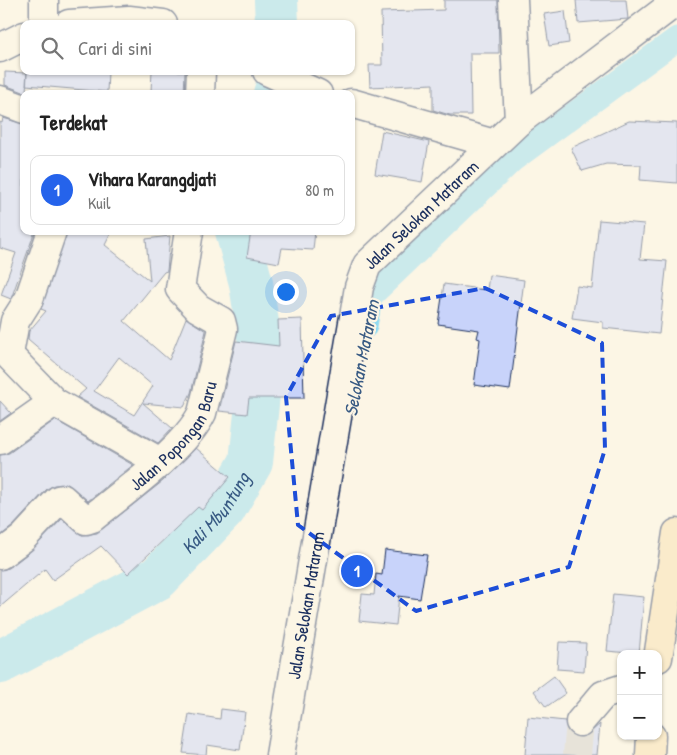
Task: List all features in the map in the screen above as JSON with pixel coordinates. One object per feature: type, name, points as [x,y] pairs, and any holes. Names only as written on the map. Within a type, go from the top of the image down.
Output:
[{"type":"main road","points":[[659,650],[677,533]]},
{"type":"main road","points":[[650,755],[651,740]]},
{"type":"street","points":[[44,0],[44,20]]},
{"type":"street","points":[[513,0],[519,121]]},
{"type":"street","name":"Jalan Selokan Mataram","points":[[280,755],[360,287],[367,266],[519,121],[677,1]]},
{"type":"street","points":[[0,48],[20,38]]},
{"type":"street","points":[[200,90],[201,75]]},
{"type":"street","points":[[276,75],[308,90]]},
{"type":"street","points":[[0,100],[20,108]]},
{"type":"street","points":[[355,104],[494,144]]},
{"type":"street","points":[[51,235],[29,299],[15,321],[5,350],[54,402],[160,462]]},
{"type":"street","name":"Jalan Popongan Baru","points":[[0,555],[23,538],[58,500],[63,499],[88,520],[160,462],[197,424],[202,413],[223,329],[220,321],[198,308],[180,289],[188,235]]},
{"type":"street","points":[[0,440],[54,402]]},
{"type":"street","points":[[580,722],[603,695],[617,690]]},
{"type":"highlighted area","points":[[485,288],[602,343],[605,449],[569,567],[416,611],[298,525],[286,397],[331,316]]},
{"type":"building","points":[[444,0],[498,0],[499,53],[470,53],[471,115],[450,115],[433,110],[433,84],[370,87],[369,65],[382,65],[381,12],[444,10]]},
{"type":"building","points":[[576,0],[626,0],[628,19],[578,23]]},
{"type":"building","points":[[565,11],[569,43],[549,46],[544,14]]},
{"type":"building","points":[[5,72],[27,75],[26,90],[20,91],[5,85]]},
{"type":"building","points":[[27,75],[108,75],[107,90],[26,85]]},
{"type":"building","points":[[152,75],[185,75],[184,90],[151,90]]},
{"type":"building","points":[[3,118],[20,123],[20,235],[34,235],[11,299],[1,295],[16,253],[0,248],[0,122],[2,123]]},
{"type":"building","points":[[629,121],[677,123],[677,183],[640,180],[641,165],[606,164],[582,171],[571,148]]},
{"type":"building","points":[[382,131],[429,142],[422,182],[375,174]]},
{"type":"building","points":[[599,220],[644,224],[640,259],[667,261],[659,334],[603,328],[603,322],[572,318],[577,286],[592,288]]},
{"type":"building","points":[[66,235],[110,235],[105,245],[150,281],[146,239],[170,236],[167,271],[164,272],[124,321],[169,360],[186,318],[206,331],[191,393],[184,407],[143,403],[172,428],[158,443],[77,397],[86,389],[28,339],[29,331],[46,311],[41,309]],"holes":[[[119,357],[153,386],[134,415],[94,391]]]},
{"type":"building","points":[[250,235],[315,235],[313,250],[282,248],[279,263],[247,257]]},
{"type":"building","points":[[489,275],[524,280],[510,390],[474,385],[480,339],[477,338],[479,330],[438,324],[444,284],[487,290]]},
{"type":"building","points":[[302,319],[304,398],[249,398],[247,414],[219,411],[236,341],[279,346],[278,320]]},
{"type":"building","points":[[0,401],[11,413],[0,421]]},
{"type":"building","points":[[55,420],[133,465],[88,501],[68,484],[54,485],[47,489],[13,526],[0,536],[0,455],[9,453]]},
{"type":"building","points":[[196,448],[230,477],[202,510],[198,507],[128,574],[101,546],[53,580],[45,569],[0,607],[0,570],[9,568],[32,550],[62,519],[82,535],[97,533],[163,481]]},
{"type":"building","points":[[385,550],[427,555],[420,599],[399,596],[396,625],[359,621],[362,594],[374,595],[376,574],[382,575]]},
{"type":"building","points":[[613,594],[644,597],[639,650],[607,651]]},
{"type":"building","points":[[559,642],[586,643],[584,671],[557,669]]},
{"type":"building","points":[[554,676],[566,693],[546,707],[534,691]]},
{"type":"building","points":[[221,709],[245,712],[240,750],[207,745],[206,755],[183,753],[189,714],[220,719]]},
{"type":"building","points":[[528,717],[565,721],[570,734],[578,737],[586,736],[600,724],[597,755],[525,755]]},
{"type":"waterway","name":"Kali Mbuntung","points":[[276,0],[277,20]]},
{"type":"waterway","name":"Selokan Mataram","points":[[365,326],[370,296],[512,160],[677,39]]},
{"type":"waterway","name":"Kali Mbuntung","points":[[276,90],[278,75]]},
{"type":"waterway","name":"Kali Mbuntung","points":[[0,662],[158,578],[224,509],[251,462],[262,356],[251,283],[238,235]]},
{"type":"tunnel","points":[[577,755],[580,722]]},
{"type":"place","name":"Vihara Karangdjati","points":[[357,571]]}]
